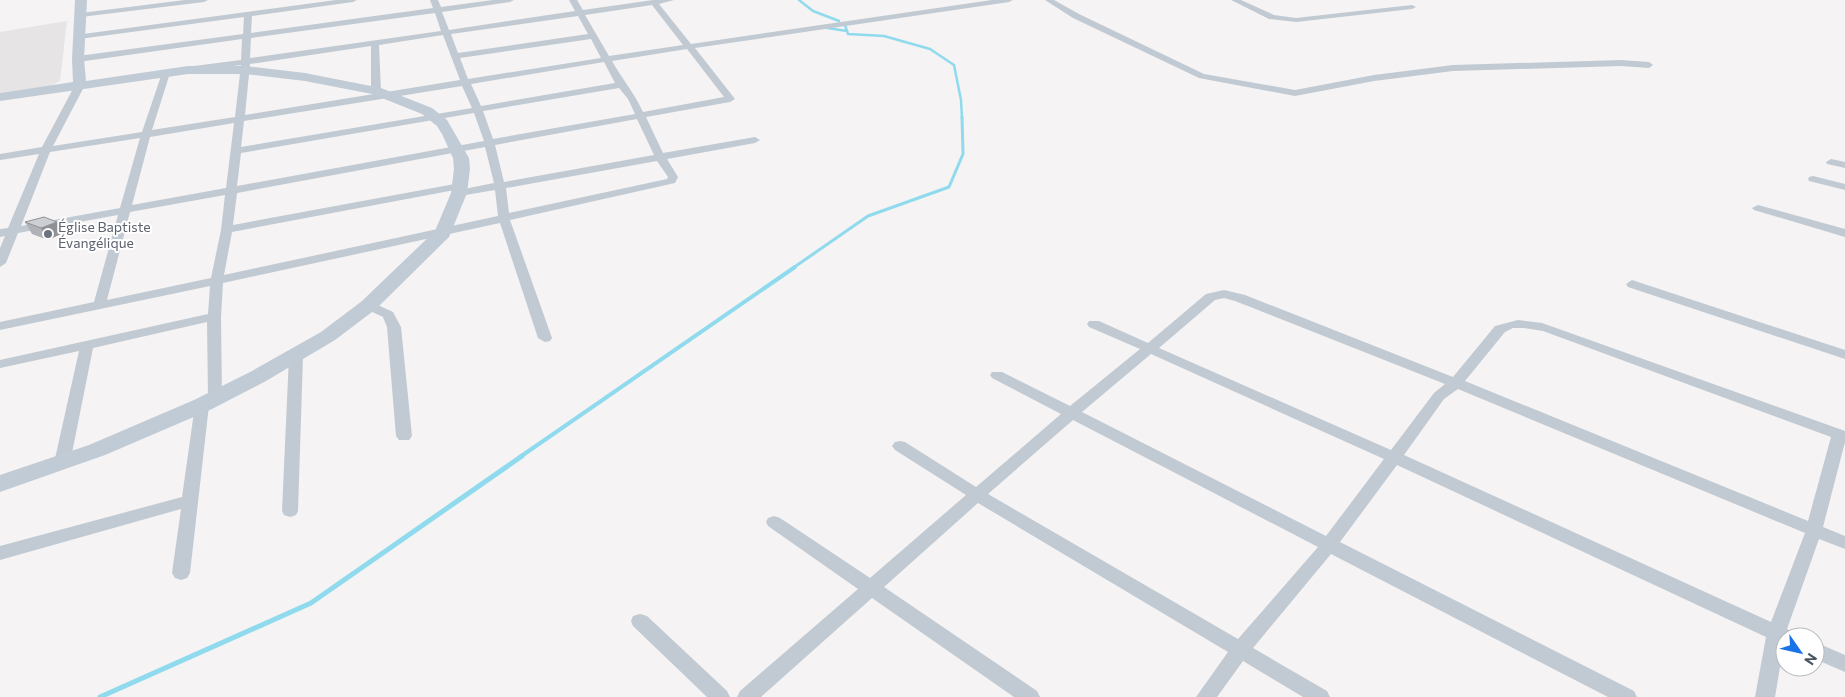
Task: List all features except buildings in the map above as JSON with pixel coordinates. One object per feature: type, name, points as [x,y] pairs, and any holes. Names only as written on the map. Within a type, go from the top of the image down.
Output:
[{"type":"street","points":[[0,263],[46,150],[80,85],[78,60],[81,0]]},
{"type":"street","points":[[81,15],[204,0]]},
{"type":"street","points":[[79,37],[353,0]]},
{"type":"street","points":[[78,60],[247,36],[436,5],[510,0]]},
{"type":"street","points":[[0,326],[443,233],[671,181],[673,177],[660,157],[632,98],[621,85],[573,0]]},
{"type":"street","points":[[0,97],[166,72],[245,65],[376,42],[670,0]]},
{"type":"street","points":[[0,157],[146,134],[381,93],[465,82],[688,46],[1009,0]]},
{"type":"street","points":[[1049,0],[1076,16],[1202,76],[1294,92],[1374,78],[1453,68],[1621,63],[1649,65]]},
{"type":"street","points":[[1235,0],[1272,16],[1296,20],[1412,6]]},
{"type":"street","points":[[0,232],[730,99],[654,2]]},
{"type":"street","points":[[436,5],[489,142],[500,186],[504,218],[545,338]]},
{"type":"street","points":[[182,574],[189,501],[209,402],[216,281],[227,230],[232,189],[245,65],[248,14]]},
{"type":"street","points":[[455,56],[592,36]]},
{"type":"street","points":[[376,42],[381,93]]},
{"type":"street","points":[[0,484],[97,450],[209,402],[296,356],[328,336],[369,305],[443,233],[462,180],[461,158],[442,123],[418,106],[381,93],[245,65]]},
{"type":"street","points":[[99,306],[146,134],[166,72]]},
{"type":"street","points":[[236,152],[621,85]]},
{"type":"street","points":[[227,230],[459,190],[500,186],[755,140]]},
{"type":"street","points":[[1831,162],[1845,165]]},
{"type":"street","points":[[1813,179],[1845,187]]},
{"type":"street","points":[[1758,208],[1845,233]]},
{"type":"street","points":[[1632,284],[1845,355]]},
{"type":"street","points":[[747,697],[869,588],[1072,413],[1211,297],[1224,294],[1240,298],[1456,383],[1845,543]]},
{"type":"street","points":[[369,305],[388,315],[394,327],[404,436]]},
{"type":"street","points":[[0,364],[214,317]]},
{"type":"street","points":[[1094,324],[1394,457],[1775,632]]},
{"type":"street","points":[[1206,697],[1240,650],[1328,546],[1438,396],[1456,383],[1500,329],[1514,324],[1530,324],[1548,328],[1842,436],[1784,627]]},
{"type":"street","points":[[62,463],[87,345]]},
{"type":"street","points":[[290,511],[296,356]]},
{"type":"street","points":[[998,375],[1328,546],[1627,697]]},
{"type":"street","points":[[900,446],[978,495],[1320,697]]},
{"type":"street","points":[[0,553],[189,501]]},
{"type":"street","points":[[774,522],[1030,697]]},
{"type":"street","points":[[640,621],[720,697]]},
{"type":"street","points":[[1825,655],[1845,664]]},
{"type":"street","points":[[1765,697],[1775,658]]},
{"type":"shaded area","points":[[67,21],[60,81],[50,86],[0,93],[0,32]]},
{"type":"waterway","points":[[799,0],[813,11],[839,21]]},
{"type":"waterway","points":[[845,25],[847,31]]},
{"type":"waterway","points":[[827,28],[847,31]]},
{"type":"waterway","points":[[847,31],[848,34],[884,36],[930,49],[954,65],[961,100],[962,119]]},
{"type":"waterway","points":[[793,268],[868,216],[949,187],[963,154],[962,117]]},
{"type":"waterway","points":[[520,457],[795,267]]},
{"type":"waterway","points":[[100,697],[311,603],[522,456]]},
{"type":"place","name":"Église Baptiste Évangélique","points":[[48,234]]}]
